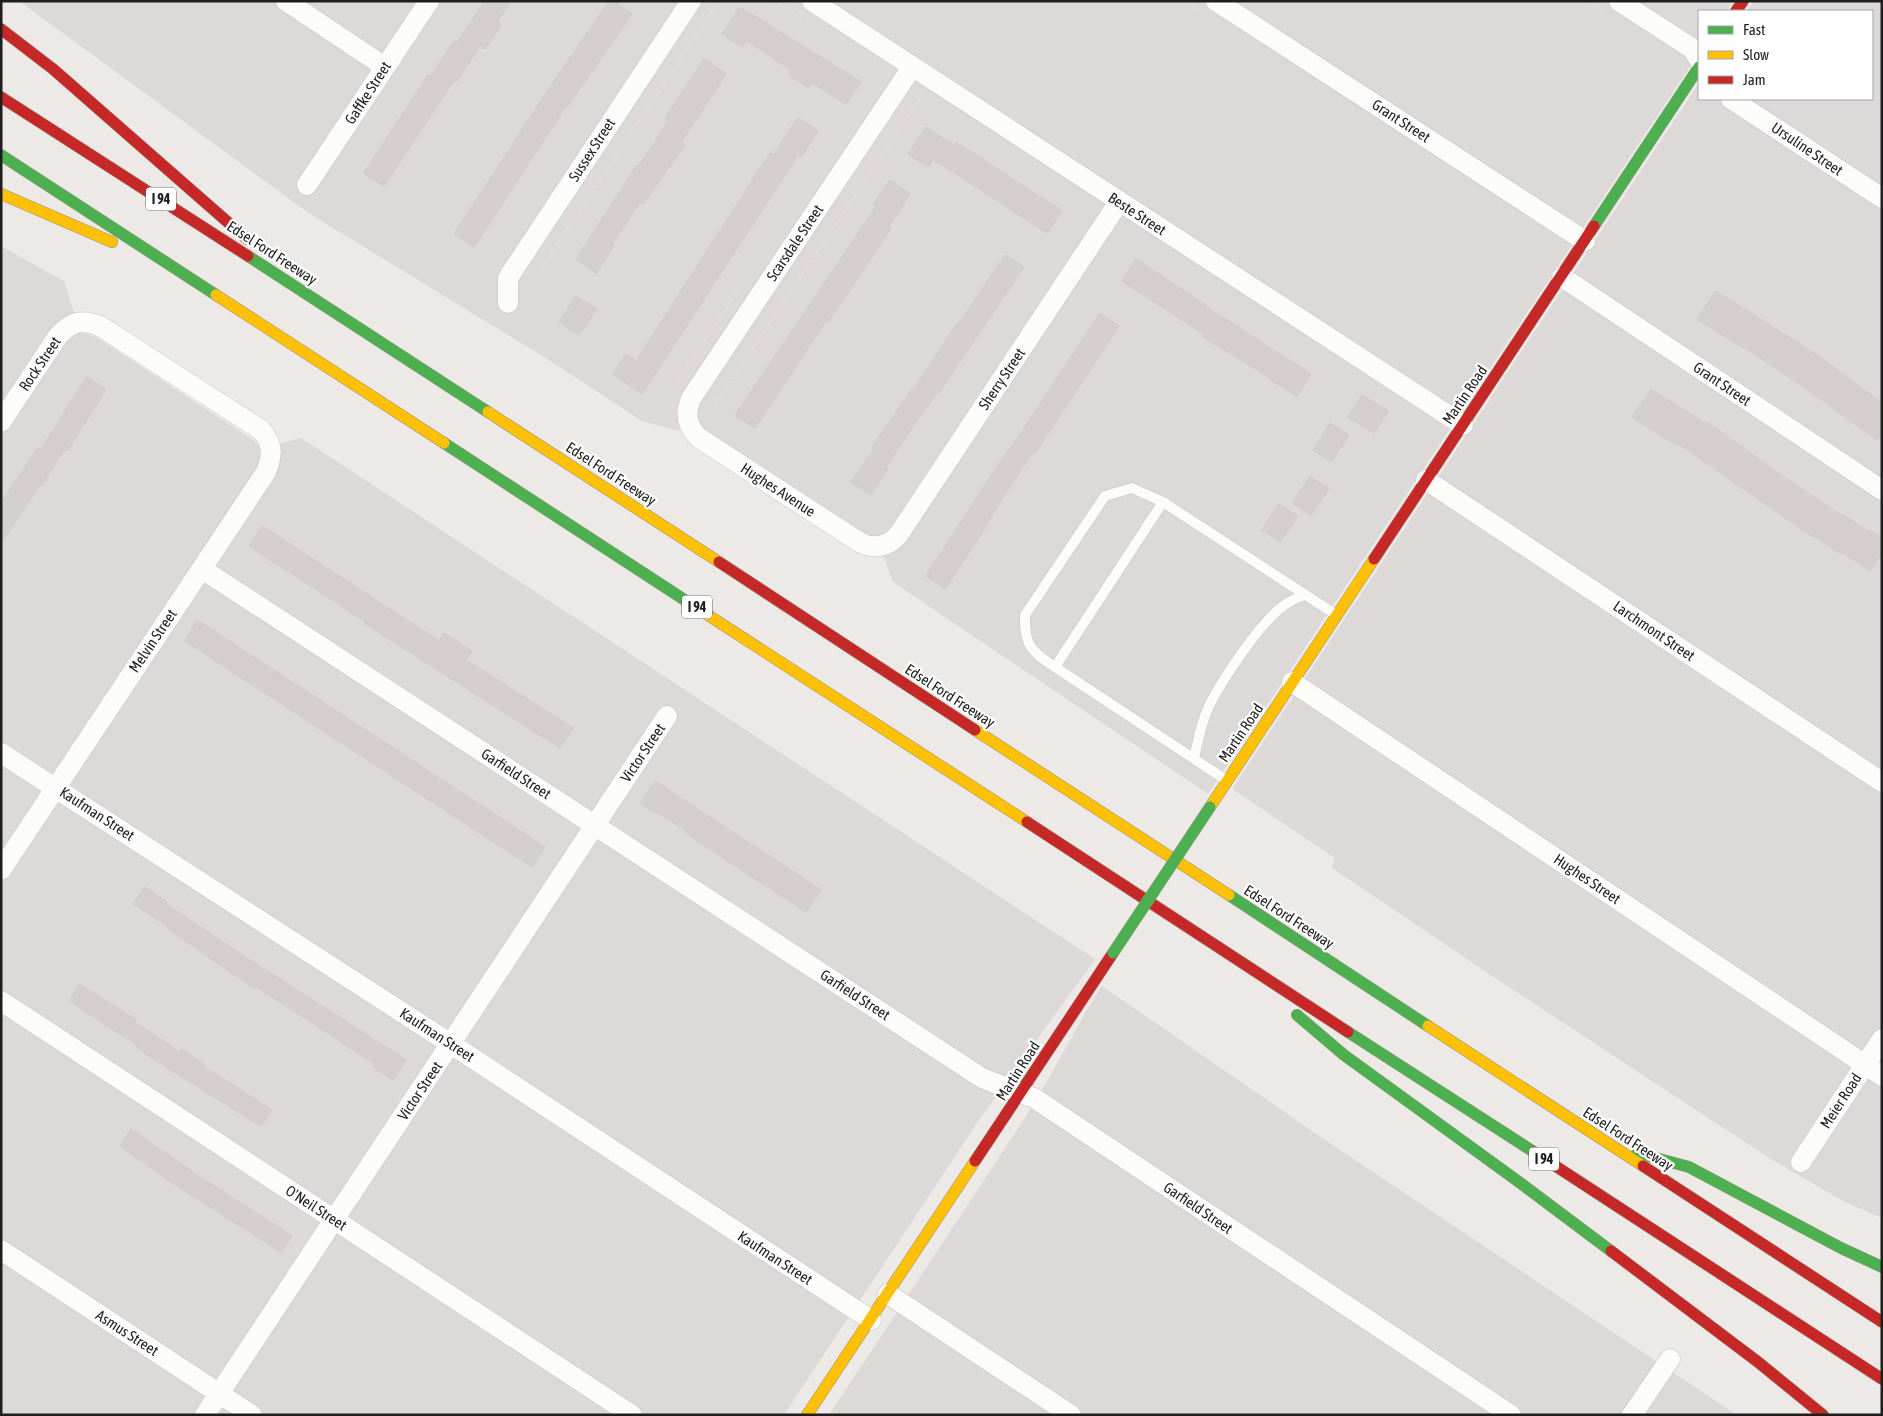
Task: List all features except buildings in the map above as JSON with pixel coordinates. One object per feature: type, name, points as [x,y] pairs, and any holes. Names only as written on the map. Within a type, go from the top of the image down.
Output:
[{"type":"main road","points":[[1,29],[53,69],[320,302]]},
{"type":"main road","name":"Martin Road","points":[[807,1415],[1562,277],[1698,69]]},
{"type":"main road","name":"Edsel Ford Freeway","points":[[1,97],[320,302],[1882,1322]]},
{"type":"main road","name":"I 94","points":[[1,155],[1882,1379]]},
{"type":"main road","points":[[1,194],[188,275]]},
{"type":"main road","points":[[1206,938],[1344,1055],[1519,1182],[1758,1362],[1823,1415]]},
{"type":"main road","points":[[1614,1147],[1689,1167],[1841,1248],[1882,1267]]},
{"type":"street","points":[[286,1],[385,67]]},
{"type":"street","name":"Gaffke Street","points":[[307,185],[429,1]]},
{"type":"street","name":"Sussex Street","points":[[508,303],[508,278],[691,1]]},
{"type":"street","name":"Beste Street","points":[[812,1],[1463,425]]},
{"type":"street","name":"Grant Street","points":[[1216,1],[1585,241]]},
{"type":"street","points":[[1619,1],[1693,49],[1698,58]]},
{"type":"street","name":"Scarsdale Street","points":[[688,421],[687,407],[692,397],[912,67]]},
{"type":"street","name":"Ursuline Street","points":[[1733,100],[1882,198]]},
{"type":"street","name":"Sherry Street","points":[[877,547],[886,545],[899,534],[1119,202]]},
{"type":"street","name":"Grant Street","points":[[1562,277],[1882,490]]},
{"type":"street","name":"Rock Street","points":[[1,422],[58,336],[65,328],[74,323],[87,322],[100,326],[164,368]]},
{"type":"street","name":"Melvin Street","points":[[1,870],[202,569],[270,463],[272,450],[266,436],[260,430],[164,368]]},
{"type":"street","name":"Hughes Avenue","points":[[688,421],[699,438],[859,542],[866,546],[877,547]]},
{"type":"street","name":"Larchmont Street","points":[[1426,480],[1882,782]]},
{"type":"street","name":"Garfield Street","points":[[202,569],[982,1078],[1034,1098],[1511,1415]]},
{"type":"street","name":"Hughes Street","points":[[1292,682],[1882,1076]]},
{"type":"street","name":"Victor Street","points":[[205,1415],[667,716]]},
{"type":"street","name":"Kaufman Street","points":[[1,753],[451,1044],[871,1320]]},
{"type":"street","name":"O'Neil Street","points":[[1,1001],[632,1415]]},
{"type":"street","name":"Meier Road","points":[[1801,1162],[1882,1039]]},
{"type":"street","name":"Asmus Street","points":[[1,1250],[252,1415]]},
{"type":"street","points":[[888,1294],[1071,1415]]},
{"type":"street","points":[[1632,1415],[1670,1359]]},
{"type":"lane","points":[[1227,780],[1032,652],[1024,630],[1025,615],[1105,496],[1132,488],[1163,502],[1336,615]]},
{"type":"lane","points":[[1055,667],[1163,502]]},
{"type":"lane","points":[[1194,758],[1208,707],[1226,677],[1259,630],[1278,609],[1294,599],[1305,595]]},
{"type":"path","points":[[542,266],[719,1]]},
{"type":"path","points":[[716,404],[921,96]]},
{"type":"shaded area","points":[[19,1],[1733,1],[1728,10],[1698,10],[1698,55],[1208,794],[893,582],[876,537],[867,535],[705,430],[698,422],[678,431],[642,421],[544,357],[310,214]]},
{"type":"shaded area","points":[[1754,1],[1882,1],[1882,1218],[1845,1202],[1774,1161],[1498,980],[1332,868],[1335,858],[1232,789],[1698,85],[1698,100],[1873,100],[1873,10],[1748,10]]},
{"type":"shaded area","points":[[1,246],[64,281],[80,332],[96,337],[253,440],[260,448],[301,438],[1095,959],[979,1120],[784,1415],[1,1415]]},
{"type":"shaded area","points":[[1102,986],[1315,1133],[1737,1415],[829,1415],[1023,1121]]},
{"type":"traffic: fast","points":[[1594,226],[1698,69]]},
{"type":"traffic: fast","points":[[1,155],[216,295]]},
{"type":"traffic: fast","points":[[248,256],[488,412]]},
{"type":"traffic: fast","points":[[444,443],[697,608]]},
{"type":"traffic: fast","points":[[1113,953],[1210,807]]},
{"type":"traffic: fast","points":[[1229,895],[1428,1026]]},
{"type":"traffic: fast","points":[[1297,1015],[1344,1055],[1611,1251]]},
{"type":"traffic: fast","points":[[1348,1032],[1534,1152]]},
{"type":"traffic: fast","points":[[1637,1153],[1689,1167],[1841,1248],[1882,1267]]},
{"type":"traffic: slow","points":[[1,194],[112,242]]},
{"type":"traffic: slow","points":[[216,295],[444,443]]},
{"type":"traffic: slow","points":[[488,412],[719,562]]},
{"type":"traffic: slow","points":[[1210,807],[1374,559]]},
{"type":"traffic: slow","points":[[697,608],[1027,822]]},
{"type":"traffic: slow","points":[[975,730],[1229,895]]},
{"type":"traffic: slow","points":[[1428,1026],[1643,1166]]},
{"type":"traffic: slow","points":[[807,1415],[975,1161]]},
{"type":"traffic: jam","points":[[1737,10],[1743,1]]},
{"type":"traffic: jam","points":[[1,29],[53,69],[247,239]]},
{"type":"traffic: jam","points":[[1,97],[248,256]]},
{"type":"traffic: jam","points":[[1374,559],[1594,226]]},
{"type":"traffic: jam","points":[[719,562],[975,730]]},
{"type":"traffic: jam","points":[[1027,822],[1348,1032]]},
{"type":"traffic: jam","points":[[975,1161],[1113,953]]},
{"type":"traffic: jam","points":[[1534,1152],[1882,1379]]},
{"type":"traffic: jam","points":[[1643,1166],[1882,1322]]},
{"type":"traffic: jam","points":[[1611,1251],[1758,1362],[1823,1415]]}]
